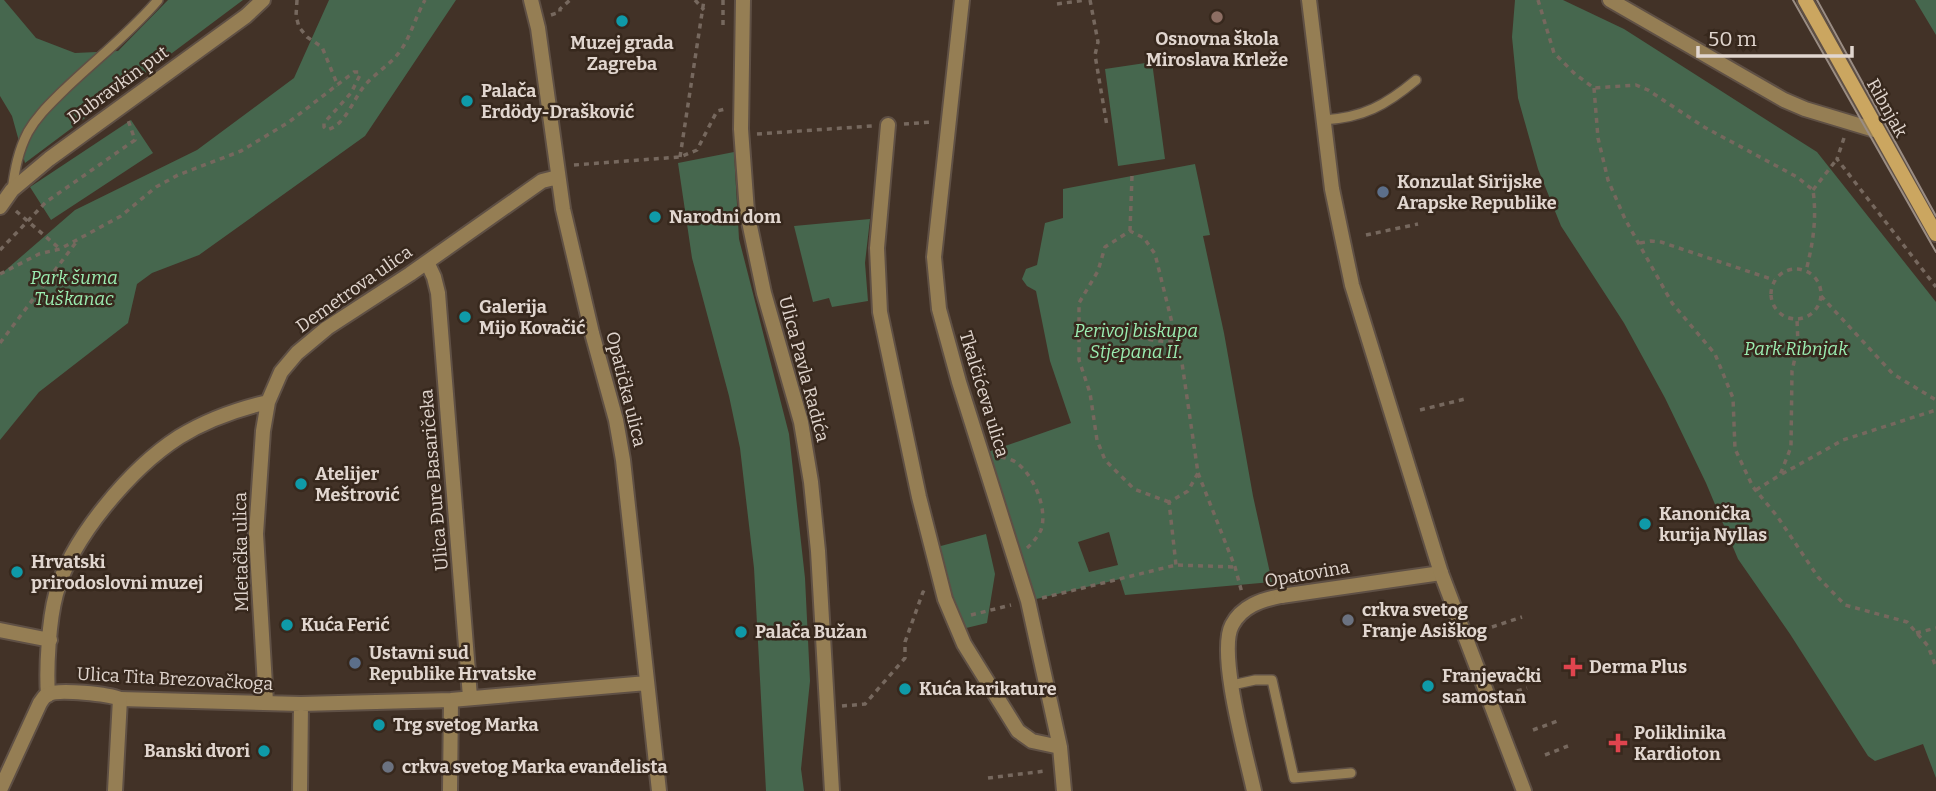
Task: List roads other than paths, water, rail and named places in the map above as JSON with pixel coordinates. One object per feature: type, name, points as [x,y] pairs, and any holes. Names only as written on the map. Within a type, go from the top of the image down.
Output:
[{"type":"main road","name":"Ribnjak","points":[[1805,0],[1936,234]]},
{"type":"street","name":"Dubravkin put","points":[[4,198],[49,159],[246,16],[263,0]]},
{"type":"street","name":"Opatička ulica","points":[[531,0],[538,28],[558,177],[578,275],[616,420],[623,460],[659,791]]},
{"type":"street","name":"Ulica Pavla Radića","points":[[743,0],[741,128],[747,212],[762,287],[801,422],[811,482],[818,551],[832,791]]},
{"type":"street","name":"Tkalčićeva ulica","points":[[962,0],[934,257],[939,309],[1028,601],[1060,747],[1064,791]]},
{"type":"street","points":[[1309,0],[1332,189],[1352,285],[1441,573],[1524,791]]},
{"type":"street","points":[[1610,0],[1784,100],[1878,131]]},
{"type":"street","points":[[888,125],[877,248],[880,312],[919,498],[945,599],[964,643],[1018,731],[1032,741],[1060,747]]},
{"type":"street","name":"Demetrova ulica","points":[[268,402],[281,372],[297,353],[327,328],[542,181],[558,177]]},
{"type":"street","name":"Ulica Đure Basaričeka","points":[[427,262],[438,293],[470,697]]},
{"type":"street","points":[[0,790],[4,773],[40,703],[47,695],[56,593],[85,534],[128,481],[153,456],[180,437],[235,412],[268,402]]},
{"type":"street","name":"Mletačka ulica","points":[[266,702],[256,534],[263,431],[268,402]]},
{"type":"street","name":"Opatovina","points":[[1232,685],[1227,642],[1230,628],[1246,608],[1255,603],[1281,596],[1441,573]]},
{"type":"street","points":[[0,631],[50,639]]},
{"type":"street","points":[[300,791],[301,704],[451,699],[647,683]]},
{"type":"street","points":[[1232,685],[1254,791]]},
{"type":"street","name":"Ulica Tita Brezovačkoga","points":[[47,695],[301,704]]},
{"type":"street","points":[[115,791],[120,699]]},
{"type":"street","points":[[450,791],[451,699]]},
{"type":"lane","points":[[4,198],[16,160],[40,113],[82,72],[116,44],[158,0]]},
{"type":"lane","points":[[1323,120],[1348,118],[1387,104],[1416,80]]},
{"type":"lane","points":[[1232,685],[1255,680],[1272,680],[1294,779],[1351,772]]},
{"type":"tram line","points":[[1793,0],[1936,252]]},
{"type":"tram line","points":[[1817,0],[1936,216]]},
{"type":"place","name":"Osnovna škola Miroslava Krleže","points":[[1217,17]]},
{"type":"place","name":"Muzej grada Zagreba","points":[[622,21]]},
{"type":"place","name":"Palača Erdödy-Drašković","points":[[467,101]]},
{"type":"place","name":"Konzulat Sirijske Arapske Republike","points":[[1383,192]]},
{"type":"place","name":"Narodni dom","points":[[655,217]]},
{"type":"place","name":"Galerija Mijo Kovačić","points":[[465,317]]},
{"type":"place","name":"Atelijer Meštrović","points":[[301,484]]},
{"type":"place","name":"Kanonička kurija Nyllas","points":[[1645,524]]},
{"type":"place","name":"Hrvatski prirodoslovni muzej","points":[[17,572]]},
{"type":"place","name":"crkva svetog Franje Asiškog","points":[[1348,620]]},
{"type":"place","name":"Kuća Ferić","points":[[287,625]]},
{"type":"place","name":"Palača Bužan","points":[[741,632]]},
{"type":"place","name":"Ustavni sud Republike Hrvatske","points":[[355,663]]},
{"type":"place","name":"Derma Plus","points":[[1573,667]]},
{"type":"place","name":"Franjevački samostan","points":[[1428,686]]},
{"type":"place","name":"Kuća karikature","points":[[905,689]]},
{"type":"place","name":"Trg svetog Marka","points":[[379,725]]},
{"type":"place","name":"Poliklinika Kardioton","points":[[1618,743]]},
{"type":"place","name":"Banski dvori","points":[[264,751]]},
{"type":"place","name":"crkva svetog Marka evanđelista","points":[[388,767]]},
{"type":"park label","name":"Park šuma Tuškanac","points":[[74,288]]},
{"type":"park label","name":"Perivoj biskupa Stjepana II.","points":[[1136,341]]},
{"type":"park label","name":"Park Ribnjak","points":[[1796,349]]}]
